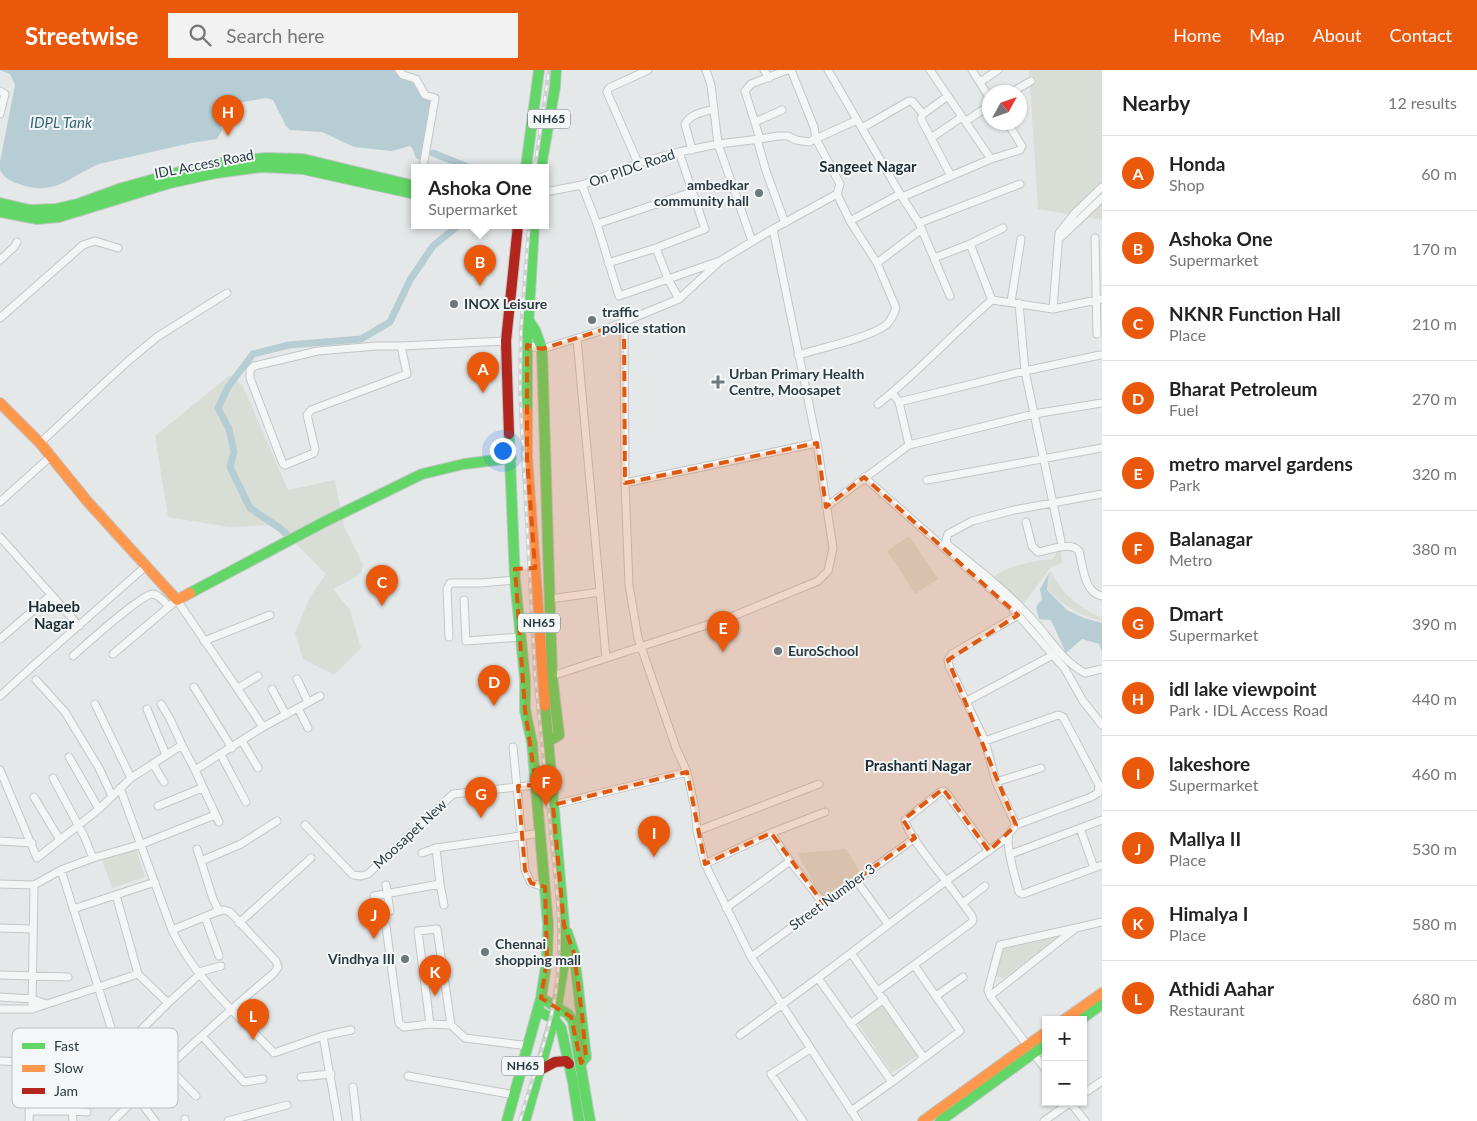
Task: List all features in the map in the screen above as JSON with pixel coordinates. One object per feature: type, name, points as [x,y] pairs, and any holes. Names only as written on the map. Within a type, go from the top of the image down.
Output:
[{"type":"main road","name":"NH65","points":[[526,164],[539,70]]},
{"type":"main road","name":"NH65","points":[[541,164],[556,70]]},
{"type":"main road","points":[[0,203],[32,210],[49,210],[92,200],[106,193],[185,171],[240,161],[287,157],[303,159],[411,185]]},
{"type":"main road","name":"IDL Access Road","points":[[0,212],[33,219],[48,219],[70,215],[165,184],[272,166],[303,169],[411,193]]},
{"type":"main road","name":"NH65","points":[[507,1121],[541,998],[547,960],[548,924],[532,743],[525,710],[525,679],[515,574],[506,341],[518,229]]},
{"type":"main road","name":"NH65","points":[[525,1121],[554,1019],[563,974],[564,925],[549,741],[542,680],[527,458],[527,345],[534,229]]},
{"type":"main road","points":[[529,321],[535,330],[542,349],[552,676],[558,735],[549,741]]},
{"type":"main road","points":[[0,403],[40,444],[87,501],[177,600],[324,522],[422,474],[464,464],[511,458]]},
{"type":"main road","points":[[515,574],[535,568]]},
{"type":"main road","points":[[564,925],[574,953],[582,1014],[586,1057],[581,1063]]},
{"type":"main road","points":[[1070,1016],[1102,993]]},
{"type":"main road","points":[[541,998],[568,1014],[573,1021],[590,1121]]},
{"type":"main road","points":[[1086,1016],[1102,1004]]},
{"type":"main road","points":[[538,1011],[554,1019],[561,1028],[579,1121]]},
{"type":"main road","points":[[940,1121],[1031,1049],[1042,1037]]},
{"type":"main road","points":[[923,1121],[1031,1049],[1042,1045]]},
{"type":"main road","points":[[538,1071],[555,1062],[566,1061],[569,1064]]},
{"type":"street","points":[[399,70],[403,74],[416,79],[425,95],[435,98],[424,164]]},
{"type":"street","points":[[638,163],[608,92],[609,88],[648,70]]},
{"type":"street","points":[[706,70],[711,85],[718,144],[752,241]]},
{"type":"street","points":[[764,70],[768,78]]},
{"type":"street","points":[[785,223],[766,171],[755,122],[745,91],[751,84],[787,70]]},
{"type":"street","points":[[791,70],[814,127],[816,139],[840,184],[837,194],[850,221],[877,263],[896,308],[892,318],[886,325],[871,333],[798,355]]},
{"type":"street","points":[[828,70],[920,226],[950,296]]},
{"type":"street","points":[[972,70],[982,85]]},
{"type":"street","points":[[980,82],[998,70]]},
{"type":"street","points":[[932,71],[991,159]]},
{"type":"street","points":[[1023,85],[1030,81]]},
{"type":"street","points":[[0,91],[5,94],[0,114]]},
{"type":"street","points":[[948,96],[923,114],[921,119],[952,176]]},
{"type":"street","points":[[862,128],[909,101],[912,101],[923,114]]},
{"type":"street","points":[[692,150],[685,124],[686,121],[692,116],[714,109]]},
{"type":"street","points":[[755,122],[782,110]]},
{"type":"street","points":[[931,138],[982,110]]},
{"type":"street","points":[[816,139],[857,120]]},
{"type":"street","points":[[850,221],[901,195],[991,159],[1020,150],[1022,146],[1012,130]]},
{"type":"street","name":"On PIDC Road","points":[[549,191],[582,184],[638,163],[718,144],[778,136],[788,136],[803,142],[816,139]]},
{"type":"street","points":[[608,262],[656,248],[705,229],[679,152]]},
{"type":"street","points":[[582,184],[597,224],[619,296],[720,261]]},
{"type":"street","points":[[877,263],[920,226],[1020,184]]},
{"type":"street","points":[[1053,309],[1060,232],[1065,223],[1102,188]]},
{"type":"street","points":[[597,224],[692,192]]},
{"type":"street","points":[[527,345],[542,349],[577,339],[624,323],[680,299],[720,261],[837,194]]},
{"type":"street","points":[[1058,240],[1102,198]]},
{"type":"street","points":[[934,258],[970,244],[1003,228]]},
{"type":"street","points":[[542,680],[731,617],[775,600],[823,578],[830,566],[833,548],[817,443],[773,229]]},
{"type":"street","points":[[1095,238],[1099,299],[1097,334]]},
{"type":"street","points":[[1010,302],[1020,239]]},
{"type":"street","points":[[0,318],[83,245],[95,241],[118,248]]},
{"type":"street","points":[[0,260],[17,242]]},
{"type":"street","points":[[970,244],[992,300]]},
{"type":"street","points":[[656,248],[668,279],[680,299]]},
{"type":"street","points":[[40,444],[127,362],[157,337],[227,293]]},
{"type":"street","points":[[878,404],[892,394],[966,322],[992,300],[1053,309],[1099,299]]},
{"type":"street","points":[[1019,304],[1025,371],[1061,541]]},
{"type":"street","points":[[624,323],[625,483],[629,585],[640,647],[676,748],[687,772],[695,809],[696,831],[705,864],[751,957],[858,1121]]},
{"type":"street","points":[[577,339],[606,658]]},
{"type":"street","points":[[401,346],[407,374],[311,410],[307,415],[316,449],[314,452],[285,465],[283,464],[250,378],[250,370],[254,366],[318,351],[376,346],[506,341]]},
{"type":"street","points":[[899,402],[1100,355]]},
{"type":"street","points":[[892,394],[899,402],[909,445]]},
{"type":"street","points":[[826,507],[909,445],[1034,414],[1102,403]]},
{"type":"street","points":[[625,483],[817,443]]},
{"type":"street","points":[[927,480],[1102,448]]},
{"type":"street","points":[[0,502],[50,457]]},
{"type":"street","points":[[864,477],[1018,615],[1065,669],[1083,701],[1102,725]]},
{"type":"street","points":[[1102,494],[1014,510],[972,521],[948,534],[946,540],[948,545],[1005,592],[1032,619],[1075,668],[1085,673],[1102,669]]},
{"type":"street","points":[[1026,522],[1032,546],[1038,552],[1070,546],[1077,549],[1088,587],[1096,595],[1102,596]]},
{"type":"street","points":[[0,537],[79,626]]},
{"type":"street","points":[[0,696],[146,566]]},
{"type":"street","points":[[449,637],[446,589],[450,584],[481,583],[515,574]]},
{"type":"street","points":[[550,599],[600,592]]},
{"type":"street","points":[[73,656],[148,594],[159,597],[168,606]]},
{"type":"street","points":[[0,639],[50,595]]},
{"type":"street","points":[[113,654],[177,600],[263,727]]},
{"type":"street","points":[[464,600],[466,641],[521,637]]},
{"type":"street","points":[[204,641],[270,615]]},
{"type":"street","points":[[1016,825],[996,782],[985,741],[949,666],[948,660],[952,654],[1018,615]]},
{"type":"street","points":[[967,701],[1053,655]]},
{"type":"street","points":[[238,688],[258,676]]},
{"type":"street","points":[[297,679],[308,702]]},
{"type":"street","points":[[36,680],[66,712],[99,768],[112,796]]},
{"type":"street","points":[[194,687],[232,748]]},
{"type":"street","points":[[272,689],[286,715]]},
{"type":"street","points":[[195,770],[263,727],[320,696]]},
{"type":"street","points":[[95,704],[131,778]]},
{"type":"street","points":[[0,884],[34,885],[60,870],[217,818],[161,704]]},
{"type":"street","points":[[298,708],[308,728]]},
{"type":"street","points":[[147,709],[166,755]]},
{"type":"street","points":[[740,1035],[1008,837],[1016,825],[1098,793],[1099,785],[1063,717],[1058,715],[985,741]]},
{"type":"street","points":[[242,741],[258,768]]},
{"type":"street","points":[[0,770],[37,858],[99,809],[131,778],[182,745]]},
{"type":"street","points":[[513,747],[525,870],[532,883],[546,887]]},
{"type":"street","points":[[220,755],[246,802]]},
{"type":"street","points":[[69,758],[99,809]]},
{"type":"street","points":[[153,764],[164,782]]},
{"type":"street","points":[[996,782],[1042,768]]},
{"type":"street","points":[[553,805],[687,772]]},
{"type":"street","points":[[53,778],[78,824],[93,858]]},
{"type":"street","points":[[696,831],[820,784]]},
{"type":"street","name":"Moosapet New","points":[[305,825],[353,875],[361,876],[368,874],[453,794],[536,785]]},
{"type":"street","points":[[120,788],[172,930],[180,946],[199,973],[232,1009],[274,1053],[323,1036],[351,1030]]},
{"type":"street","points":[[158,806],[202,788]]},
{"type":"street","points":[[878,991],[971,923],[972,916],[915,838],[905,820],[940,792],[944,791],[989,851]]},
{"type":"street","points":[[34,797],[60,840]]},
{"type":"street","points":[[705,864],[771,833],[825,812]]},
{"type":"street","points":[[1011,854],[1102,820]]},
{"type":"street","points":[[201,861],[242,844],[278,821]]},
{"type":"street","points":[[1080,828],[1094,868]]},
{"type":"street","points":[[422,853],[436,848],[541,833]]},
{"type":"street","points":[[771,833],[823,903]]},
{"type":"street","points":[[1008,837],[1012,867],[1019,892],[1023,894],[1102,865]]},
{"type":"street","name":"Street Number 3","points":[[751,957],[915,838]]},
{"type":"street","points":[[0,841],[32,843]]},
{"type":"street","points":[[436,848],[444,905]]},
{"type":"street","points":[[197,849],[219,911]]},
{"type":"street","points":[[239,923],[311,858]]},
{"type":"street","points":[[726,908],[790,861]]},
{"type":"street","points":[[60,870],[111,1028]]},
{"type":"street","points":[[856,880],[888,924]]},
{"type":"street","points":[[73,910],[155,882]]},
{"type":"street","points":[[374,896],[440,884]]},
{"type":"street","points":[[32,1009],[34,885]]},
{"type":"street","points":[[386,885],[390,911]]},
{"type":"street","points":[[963,903],[985,886]]},
{"type":"street","points":[[116,895],[138,974],[168,1003]]},
{"type":"street","points":[[172,930],[219,911],[230,912],[276,961],[278,967],[274,973],[178,1058]]},
{"type":"street","points":[[205,917],[219,956]]},
{"type":"street","points":[[1042,1064],[990,996],[988,990],[1000,945],[1102,922]]},
{"type":"street","points":[[386,926],[399,1023],[404,1027],[430,1024],[451,1025]]},
{"type":"street","points":[[0,928],[33,929]]},
{"type":"street","points":[[430,1024],[418,931],[437,928],[451,1025],[465,1038],[529,1046]]},
{"type":"street","points":[[990,996],[1076,928]]},
{"type":"street","points":[[851,953],[924,1058]]},
{"type":"street","points":[[851,1111],[960,1031],[914,965]]},
{"type":"street","points":[[143,1028],[199,973],[221,966]]},
{"type":"street","points":[[0,1009],[32,1009],[138,974]]},
{"type":"street","points":[[0,975],[68,976]]},
{"type":"street","points":[[936,996],[963,977]]},
{"type":"street","points":[[818,978],[892,1082]]},
{"type":"street","points":[[0,997],[32,998],[47,1004]]},
{"type":"street","points":[[850,1024],[884,999]]},
{"type":"street","points":[[202,1036],[244,1082],[264,1079]]},
{"type":"street","points":[[323,1036],[338,1121]]},
{"type":"street","points":[[803,1121],[771,1074],[810,1048]]},
{"type":"street","points":[[301,1077],[331,1074]]},
{"type":"street","points":[[408,1076],[515,1096]]},
{"type":"street","points":[[178,1077],[196,1096]]},
{"type":"street","points":[[1087,1091],[1102,1081]]},
{"type":"street","points":[[352,1087],[357,1121]]},
{"type":"street","points":[[228,1121],[287,1105]]},
{"type":"street","points":[[1044,1121],[1065,1106]]},
{"type":"street","points":[[1074,1106],[1085,1121]]},
{"type":"street","points":[[29,1108],[29,1121]]},
{"type":"street","points":[[113,1121],[126,1108]]},
{"type":"street","points":[[144,1108],[155,1121]]},
{"type":"street","points":[[29,1111],[87,1112]]},
{"type":"street","points":[[72,1111],[73,1121]]},
{"type":"highlighted area","points":[[624,323],[625,483],[817,443],[826,507],[864,477],[1018,615],[948,660],[1016,825],[989,851],[943,789],[903,820],[915,838],[823,903],[771,833],[705,864],[687,772],[553,805],[564,925],[574,953],[582,1014],[586,1057],[581,1063],[571,1017],[541,998],[547,960],[545,887],[531,883],[525,870],[518,786],[536,785],[525,710],[515,569],[535,568],[527,458],[527,345],[542,349]]},
{"type":"shaded area","points":[[1029,70],[1102,70],[1102,220],[1038,209]]},
{"type":"shaded area","points":[[230,375],[243,386],[288,490],[335,480],[344,526],[363,564],[361,574],[333,589],[350,610],[361,648],[334,675],[303,659],[295,633],[310,597],[326,574],[277,525],[229,527],[168,517],[155,436]]},
{"type":"shaded area","points":[[909,536],[938,579],[915,594],[887,551]]},
{"type":"shaded area","points":[[1060,548],[1062,563],[1051,567],[1022,606],[1012,598],[994,576],[1022,564],[1052,559]]},
{"type":"shaded area","points":[[1049,572],[1052,573],[1061,588],[1072,600],[1092,613],[1100,617],[1102,616],[1102,621],[1073,610],[1048,590]]},
{"type":"shaded area","points":[[136,849],[145,877],[112,888],[102,860]]},
{"type":"shaded area","points":[[846,849],[860,872],[822,898],[797,853]]},
{"type":"shaded area","points":[[1058,937],[1004,978],[995,976],[1002,949]]},
{"type":"shaded area","points":[[568,964],[575,1011],[560,1005]]},
{"type":"shaded area","points":[[884,1004],[919,1055],[892,1073],[857,1022]]},
{"type":"water","name":"IDPL Tank","points":[[0,70],[394,70],[400,77],[408,79],[413,83],[420,95],[432,100],[421,160],[416,158],[410,146],[392,151],[354,147],[322,132],[290,130],[286,126],[273,100],[266,98],[227,105],[219,111],[222,130],[217,139],[99,164],[54,186],[34,188],[15,183],[4,176],[0,170],[15,85],[10,74]]},
{"type":"water","points":[[1049,573],[1047,590],[1067,610],[1084,618],[1102,623],[1102,652],[1099,644],[1082,639],[1066,653],[1051,620],[1039,619],[1036,607],[1042,599],[1040,589]]},
{"type":"waterway","points":[[433,153],[460,164]]},
{"type":"waterway","points":[[287,535],[250,508],[230,467],[234,452],[229,429],[218,408],[228,387],[253,354],[289,345],[361,339],[390,322],[410,280],[433,246],[454,229]]},
{"type":"railway","points":[[535,164],[549,70]]},
{"type":"railway","points":[[520,1121],[551,1018],[557,978],[559,941],[558,903],[535,675],[520,393],[521,328],[529,229]]},
{"type":"traffic: fast","points":[[526,164],[539,70]]},
{"type":"traffic: fast","points":[[542,164],[555,87],[556,70]]},
{"type":"traffic: fast","points":[[0,203],[30,210],[56,209],[78,204],[122,188],[183,171],[225,162],[266,158],[303,159],[411,185]]},
{"type":"traffic: fast","points":[[0,212],[37,219],[59,217],[170,183],[216,173],[262,167],[303,169],[411,193]]},
{"type":"traffic: fast","points":[[527,412],[527,345],[534,229]]},
{"type":"traffic: fast","points":[[529,321],[535,330],[542,349],[552,676],[559,735],[549,741]]},
{"type":"traffic: fast","points":[[507,1121],[541,998],[547,960],[548,924],[532,743],[525,710],[525,679],[515,580],[509,434]]},
{"type":"traffic: fast","points":[[190,593],[324,522],[422,474],[464,464],[511,458]]},
{"type":"traffic: fast","points":[[525,1121],[556,1012],[564,963],[564,925],[545,706]]},
{"type":"traffic: fast","points":[[567,932],[574,953],[586,1057],[581,1063]]},
{"type":"traffic: fast","points":[[541,998],[568,1014],[573,1021],[590,1121]]},
{"type":"traffic: fast","points":[[1086,1016],[1102,1004]]},
{"type":"traffic: fast","points":[[538,1011],[554,1019],[561,1028],[573,1082],[579,1121]]},
{"type":"traffic: fast","points":[[940,1121],[1042,1047]]},
{"type":"traffic: slow","points":[[0,403],[40,443],[87,501],[177,600],[190,593]]},
{"type":"traffic: slow","points":[[527,412],[527,458],[545,706]]},
{"type":"traffic: slow","points":[[1070,1016],[1102,993]]},
{"type":"traffic: slow","points":[[923,1121],[1042,1035]]},
{"type":"traffic: jam","points":[[509,434],[506,341],[518,229]]},
{"type":"traffic: jam","points":[[538,1071],[555,1062],[566,1061],[569,1064]]},
{"type":"place","name":"idl lake viewpoint","points":[[228,136]]},
{"type":"place","name":"ambedkar community hall","points":[[759,193]]},
{"type":"place","name":"Ashoka One","points":[[480,286]]},
{"type":"place","name":"INOX Leisure","points":[[454,304]]},
{"type":"place","name":"traffic police station","points":[[592,320]]},
{"type":"place","name":"Urban Primary Health Centre, Moosapet","points":[[718,382]]},
{"type":"place","name":"Honda","points":[[483,393]]},
{"type":"place","name":"NKNR Function Hall","points":[[382,606]]},
{"type":"place","name":"EuroSchool","points":[[778,651]]},
{"type":"place","name":"metro marvel gardens","points":[[723,652]]},
{"type":"place","name":"Bharat Petroleum","points":[[494,706]]},
{"type":"place","name":"Balanagar","points":[[546,806]]},
{"type":"place","name":"Dmart","points":[[481,818]]},
{"type":"place","name":"lakeshore","points":[[654,857]]},
{"type":"place","name":"Mallya II","points":[[374,939]]},
{"type":"place","name":"Chennai shopping mall","points":[[485,952]]},
{"type":"place","name":"Vindhya III","points":[[405,959]]},
{"type":"place","name":"Himalya I","points":[[435,996]]},
{"type":"place","name":"Athidi Aahar","points":[[253,1040]]},
{"type":"district","name":"Sangeet Nagar","points":[[868,167]]},
{"type":"district","name":"Habeeb Nagar","points":[[54,616]]},
{"type":"district","name":"Prashanti Nagar","points":[[918,766]]}]
